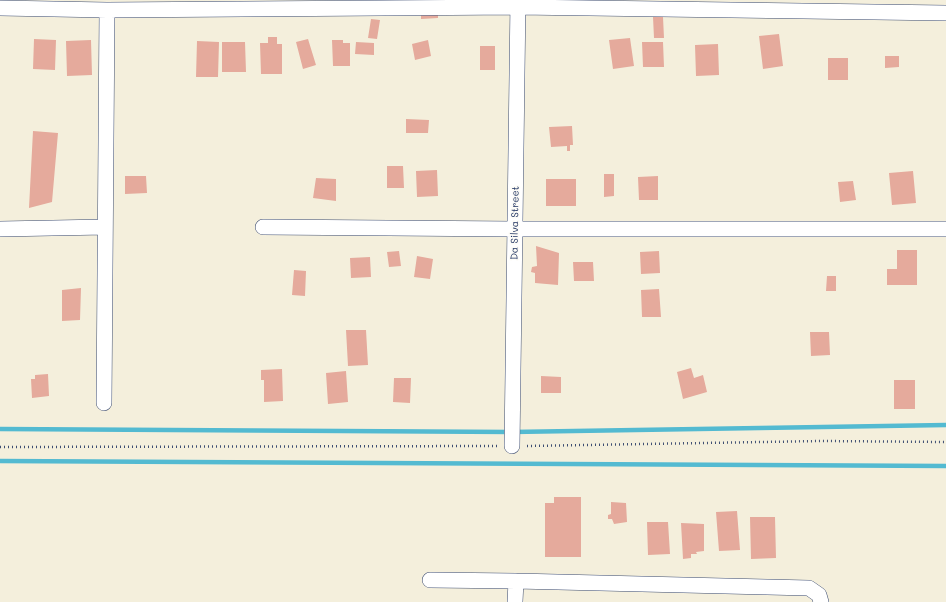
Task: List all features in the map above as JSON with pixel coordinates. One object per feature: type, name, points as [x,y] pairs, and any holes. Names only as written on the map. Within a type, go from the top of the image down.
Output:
[{"type":"street","points":[[0,8],[106,10],[518,4],[946,13]]},
{"type":"street","name":"Da Silva Street","points":[[512,446],[518,4]]},
{"type":"street","points":[[104,403],[106,10]]},
{"type":"street","points":[[0,229],[105,227]]},
{"type":"street","points":[[263,228],[946,229]]},
{"type":"street","points":[[430,580],[809,588],[820,599]]},
{"type":"street","points":[[515,602],[516,581]]},
{"type":"path","points":[[0,447],[512,446],[821,441],[946,442]]},
{"type":"building","points":[[421,7],[438,7],[438,18],[421,19]]},
{"type":"building","points":[[653,17],[663,17],[664,38],[654,38]]},
{"type":"building","points":[[371,19],[380,20],[377,39],[368,38]]},
{"type":"building","points":[[779,34],[783,66],[763,69],[759,36]]},
{"type":"building","points":[[268,37],[277,37],[277,44],[282,44],[282,74],[261,74],[260,43],[268,43]]},
{"type":"building","points":[[630,38],[634,66],[613,69],[609,40]]},
{"type":"building","points":[[34,39],[56,40],[55,70],[33,69]]},
{"type":"building","points":[[308,39],[316,65],[303,69],[296,42]]},
{"type":"building","points":[[91,40],[92,75],[67,76],[66,41]]},
{"type":"building","points":[[332,40],[343,40],[343,43],[350,43],[350,66],[333,66]]},
{"type":"building","points":[[428,40],[431,56],[415,60],[412,44]]},
{"type":"building","points":[[197,41],[219,42],[218,77],[196,77]]},
{"type":"building","points":[[222,42],[245,42],[246,72],[222,72]]},
{"type":"building","points":[[356,42],[374,43],[374,55],[355,54]]},
{"type":"building","points":[[642,42],[663,42],[664,67],[643,67]]},
{"type":"building","points":[[718,44],[719,75],[696,76],[695,45]]},
{"type":"building","points":[[480,46],[495,46],[495,70],[480,70]]},
{"type":"building","points":[[885,56],[899,56],[899,67],[885,68]]},
{"type":"building","points":[[828,58],[848,58],[848,80],[828,80]]},
{"type":"building","points":[[406,119],[429,120],[428,133],[406,133]]},
{"type":"building","points":[[572,126],[573,145],[570,145],[570,151],[567,151],[567,146],[551,147],[549,127]]},
{"type":"building","points":[[33,131],[58,133],[52,202],[29,208]]},
{"type":"building","points":[[387,166],[403,166],[404,188],[387,188]]},
{"type":"building","points":[[437,170],[438,196],[417,197],[416,171]]},
{"type":"building","points":[[913,171],[916,203],[892,205],[889,173]]},
{"type":"building","points":[[604,174],[614,174],[614,196],[604,197]]},
{"type":"building","points":[[125,176],[146,176],[147,193],[125,194]]},
{"type":"building","points":[[658,176],[658,200],[639,200],[638,177]]},
{"type":"building","points":[[316,178],[336,179],[336,201],[313,198]]},
{"type":"building","points":[[546,179],[576,179],[576,206],[546,206]]},
{"type":"building","points":[[853,181],[856,200],[840,202],[838,182]]},
{"type":"building","points":[[536,246],[559,253],[558,285],[535,283],[535,273],[531,272],[532,267],[537,266]]},
{"type":"building","points":[[897,250],[917,250],[917,285],[887,285],[887,269],[897,269]]},
{"type":"building","points":[[399,251],[401,266],[389,267],[387,252]]},
{"type":"building","points":[[659,251],[660,273],[641,274],[640,252]]},
{"type":"building","points":[[417,256],[433,259],[430,279],[414,277]]},
{"type":"building","points":[[370,257],[371,277],[351,278],[350,258]]},
{"type":"building","points":[[573,262],[593,262],[594,281],[574,281]]},
{"type":"building","points":[[294,270],[306,271],[305,296],[292,295]]},
{"type":"building","points":[[827,276],[836,276],[836,291],[826,291]]},
{"type":"building","points":[[81,288],[80,320],[62,321],[62,290]]},
{"type":"building","points":[[659,289],[661,317],[642,317],[641,290]]},
{"type":"building","points":[[346,330],[366,330],[368,365],[348,366]]},
{"type":"building","points":[[810,332],[829,332],[830,355],[811,356]]},
{"type":"building","points":[[691,368],[694,378],[703,375],[707,392],[683,399],[677,372]]},
{"type":"building","points":[[282,369],[283,401],[264,402],[264,380],[261,380],[261,370]]},
{"type":"building","points":[[346,371],[348,402],[328,404],[326,373]]},
{"type":"building","points":[[48,374],[49,396],[32,398],[31,379],[35,379],[35,375]]},
{"type":"building","points":[[541,376],[561,377],[561,393],[541,393]]},
{"type":"building","points":[[394,378],[411,378],[410,403],[393,402]]},
{"type":"building","points":[[894,380],[915,380],[915,409],[894,409]]},
{"type":"building","points":[[554,497],[581,497],[581,557],[545,557],[545,503],[554,503]]},
{"type":"building","points":[[611,502],[626,503],[627,522],[614,524],[612,519],[608,519],[608,515],[611,514]]},
{"type":"building","points":[[737,511],[740,550],[719,551],[716,512]]},
{"type":"building","points":[[750,517],[775,517],[776,558],[751,559]]},
{"type":"building","points":[[647,522],[668,522],[670,554],[648,555]]},
{"type":"building","points":[[681,523],[704,524],[704,551],[696,552],[697,554],[691,554],[691,558],[683,559]]},
{"type":"waterway","points":[[0,429],[512,432],[946,425]]},
{"type":"waterway","points":[[0,461],[946,466]]}]
